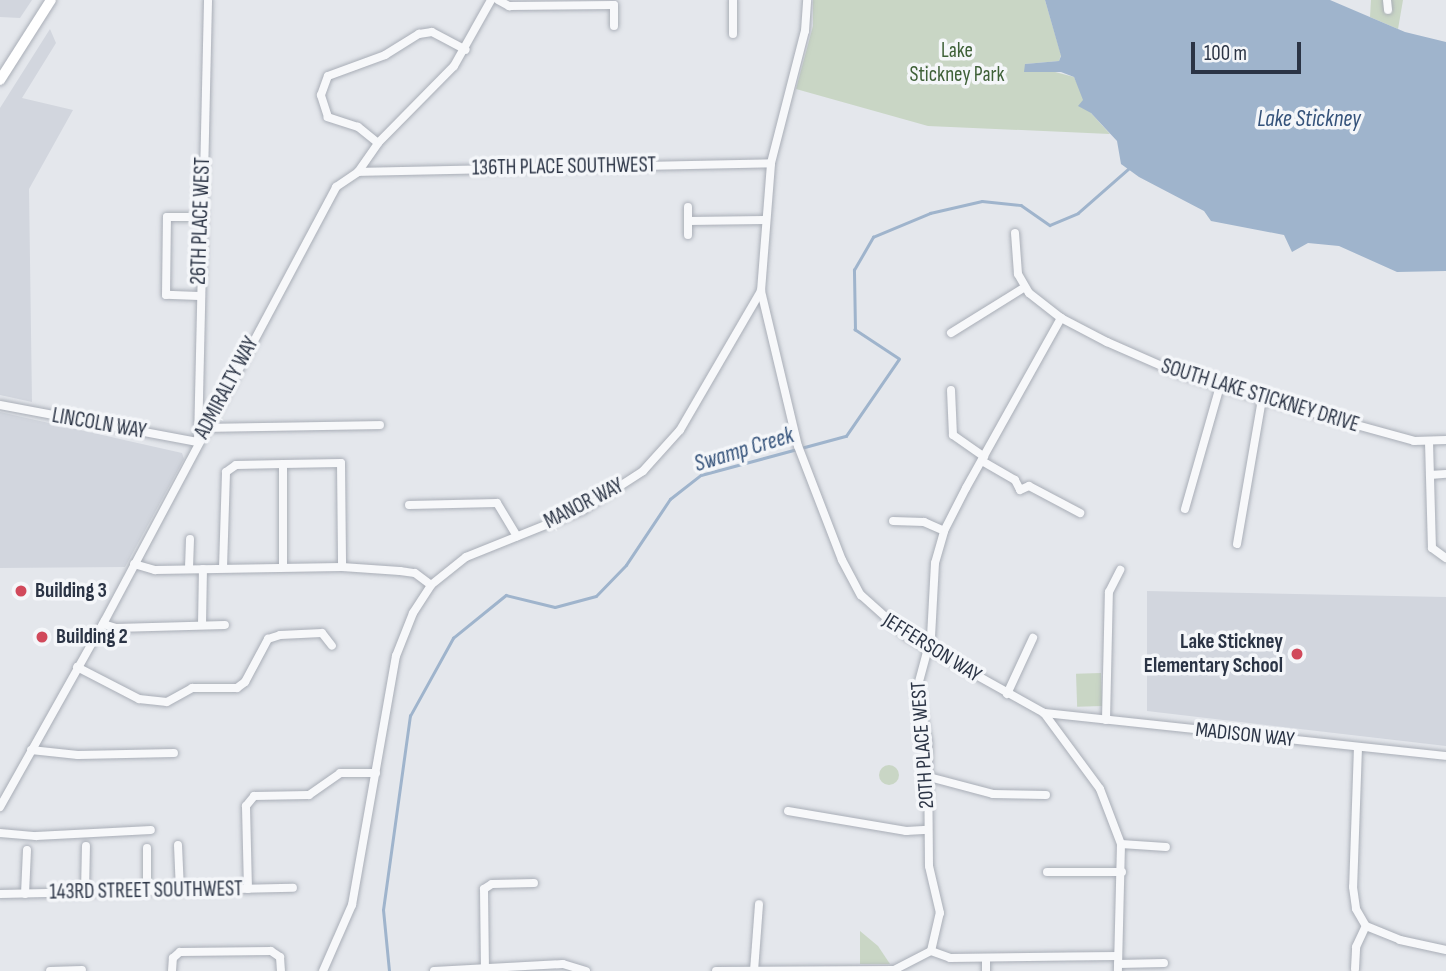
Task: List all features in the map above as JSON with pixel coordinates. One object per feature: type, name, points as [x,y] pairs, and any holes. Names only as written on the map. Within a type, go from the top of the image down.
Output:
[{"type":"highway","points":[[0,80],[51,0]]},
{"type":"street","name":"26TH PLACE WEST","points":[[198,442],[199,296],[208,0]]},
{"type":"street","name":"ADMIRALTY WAY","points":[[0,807],[103,624],[336,187],[358,172],[378,142],[466,50],[491,0]]},
{"type":"street","points":[[498,0],[509,6],[614,5],[614,26]]},
{"type":"street","points":[[733,0],[733,34]]},
{"type":"street","name":"MANOR WAY","points":[[323,971],[352,905],[396,656],[413,613],[431,585],[466,557],[583,510],[645,468],[680,430],[761,291],[771,163],[805,31],[807,0]]},
{"type":"street","points":[[378,142],[358,127],[328,117],[321,95],[323,83],[337,69],[385,55],[419,34],[432,32],[466,50]]},
{"type":"street","name":"136TH PLACE SOUTHWEST","points":[[358,172],[771,163]]},
{"type":"street","points":[[688,207],[688,235]]},
{"type":"street","points":[[199,296],[166,295],[167,218],[201,217]]},
{"type":"street","points":[[688,221],[765,220]]},
{"type":"street","points":[[951,332],[1025,287],[1018,274],[1015,233]]},
{"type":"street","name":"SOUTH LAKE STICKNEY DRIVE","points":[[1025,287],[1061,318],[1180,374],[1262,399],[1429,442],[1446,440]]},
{"type":"street","name":"JEFFERSON WAY","points":[[761,291],[798,446],[861,595],[884,619],[927,648],[1044,713],[1100,789],[1121,844],[1118,964]]},
{"type":"street","name":"20TH PLACE WEST","points":[[930,951],[940,913],[931,884],[928,743],[917,689],[933,620],[935,563],[944,531],[1061,318]]},
{"type":"street","points":[[1185,509],[1220,386]]},
{"type":"street","points":[[951,390],[953,435],[1015,480],[1020,490],[1029,486],[1080,513]]},
{"type":"street","points":[[1237,544],[1262,399]]},
{"type":"street","name":"LINCOLN WAY","points":[[0,405],[198,442]]},
{"type":"street","points":[[206,428],[380,425]]},
{"type":"street","points":[[1429,442],[1432,548],[1446,558]]},
{"type":"street","points":[[223,568],[226,472],[236,465],[341,463],[342,567]]},
{"type":"street","points":[[283,464],[283,567]]},
{"type":"street","points":[[1430,475],[1446,474]]},
{"type":"street","points":[[409,505],[497,503],[517,536]]},
{"type":"street","points":[[893,521],[924,522],[944,531]]},
{"type":"street","points":[[189,568],[190,539]]},
{"type":"street","points":[[134,564],[155,570],[342,567],[415,573],[431,585]]},
{"type":"street","points":[[202,625],[204,569]]},
{"type":"street","points":[[1106,720],[1109,592],[1120,570]]},
{"type":"street","points":[[103,624],[116,628],[225,625]]},
{"type":"street","points":[[77,667],[139,699],[166,702],[192,688],[237,688],[245,682],[268,639],[280,635],[322,633],[332,646]]},
{"type":"street","points":[[1007,694],[1032,638]]},
{"type":"street","name":"MADISON WAY","points":[[1044,713],[1446,756]]},
{"type":"street","points":[[1358,747],[1353,887],[1356,909],[1366,926],[1400,940],[1446,950]]},
{"type":"street","points":[[31,750],[78,754],[174,753]]},
{"type":"street","points":[[248,889],[246,806],[254,796],[309,795],[340,773],[376,773]]},
{"type":"street","points":[[929,778],[993,794],[1046,795]]},
{"type":"street","points":[[788,811],[905,831],[928,830]]},
{"type":"street","points":[[0,833],[36,836],[151,830]]},
{"type":"street","points":[[1121,844],[1166,846]]},
{"type":"street","points":[[178,845],[180,890]]},
{"type":"street","points":[[85,892],[86,846]]},
{"type":"street","points":[[147,848],[147,891]]},
{"type":"street","points":[[25,894],[27,850]]},
{"type":"street","points":[[1047,872],[1122,872]]},
{"type":"street","points":[[485,969],[484,889],[492,884],[534,883]]},
{"type":"street","name":"143RD STREET SOUTHWEST","points":[[0,894],[293,888]]},
{"type":"street","points":[[754,971],[759,904]]},
{"type":"street","points":[[1355,970],[1356,947],[1366,926]]},
{"type":"street","points":[[172,968],[175,954],[180,952],[271,951],[280,957],[281,971]]},
{"type":"street","points":[[716,971],[894,970],[930,951],[950,958],[1164,963]]},
{"type":"street","points":[[986,958],[986,971]]},
{"type":"street","points":[[435,971],[563,964],[586,971]]},
{"type":"street","points":[[50,971],[82,970]]},
{"type":"shaded area","points":[[0,0],[32,0],[20,18],[0,17]]},
{"type":"shaded area","points":[[50,29],[56,43],[22,98],[73,110],[29,189],[32,402],[0,395],[0,108]]},
{"type":"shaded area","points":[[0,412],[182,453],[184,459],[125,567],[0,568]]},
{"type":"shaded area","name":"Lake Stickney Elementary School","points":[[1147,591],[1446,597],[1446,746],[1147,711]]},
{"type":"green space","name":"Lake Stickney Park","points":[[813,0],[1045,0],[1061,55],[1059,61],[1025,64],[1074,77],[1091,113],[1110,134],[928,126],[796,89],[813,26]]},
{"type":"green space","points":[[1371,0],[1403,0],[1398,29],[1370,17]]},
{"type":"green space","points":[[1101,673],[1102,706],[1077,707],[1076,674]]},
{"type":"green space","points":[[889,765],[896,768],[899,775],[896,782],[889,785],[882,782],[879,775],[882,768]]},
{"type":"green space","points":[[860,931],[878,946],[890,964],[860,964]]},
{"type":"water","name":"Lake Stickney","points":[[1045,0],[1330,0],[1405,32],[1446,42],[1446,271],[1397,272],[1339,246],[1308,243],[1292,252],[1284,235],[1211,221],[1204,211],[1139,177],[1121,164],[1117,141],[1091,113],[1078,106],[1083,100],[1074,77],[1061,72],[1024,72],[1025,64],[1059,61],[1061,56]]},
{"type":"waterway","name":"Swamp Creek","points":[[389,971],[383,910],[410,716],[453,638],[506,595],[555,607],[596,596],[626,565],[670,499],[701,475],[846,436],[899,359],[855,330],[854,270],[873,237],[930,213],[982,201],[1021,205],[1050,225],[1078,213],[1128,169]]},
{"type":"place","name":"Building 3","points":[[21,591]]},
{"type":"place","name":"Building 2","points":[[42,637]]},
{"type":"place","name":"Lake Stickney Elementary School","points":[[1297,654]]}]
